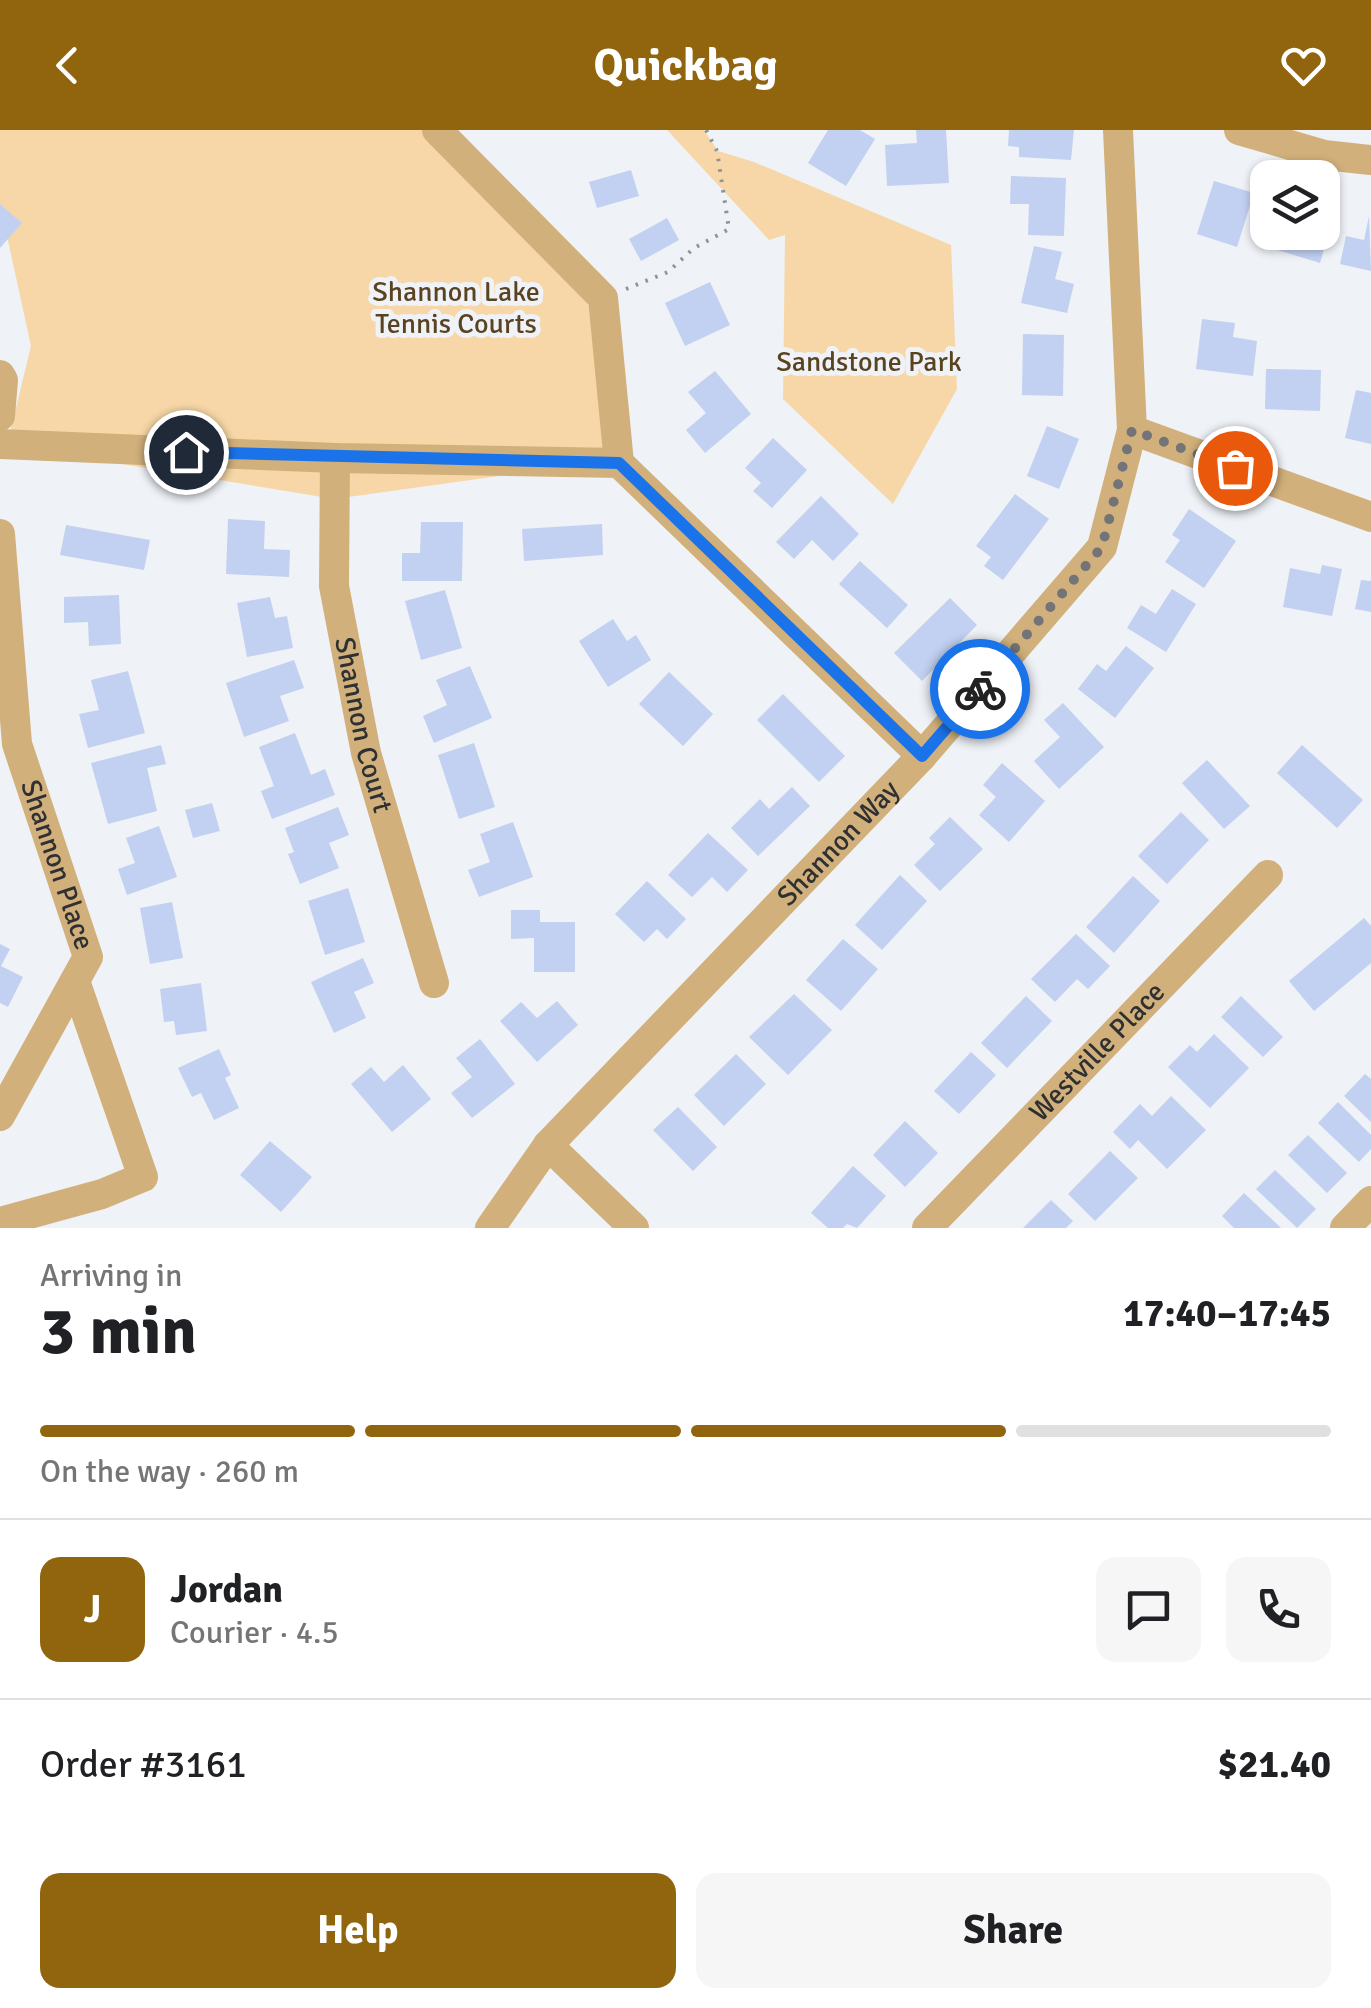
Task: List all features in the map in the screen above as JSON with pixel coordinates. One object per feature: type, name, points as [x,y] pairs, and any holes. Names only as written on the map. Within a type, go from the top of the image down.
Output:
[{"type":"street","points":[[437,130],[603,298],[619,463],[922,756]]},
{"type":"street","name":"Shannon Way","points":[[490,1228],[548,1144],[922,756],[1102,547],[1132,430],[1118,130]]},
{"type":"street","points":[[1240,130],[1324,155],[1371,160]]},
{"type":"street","points":[[0,374],[0,416]]},
{"type":"street","points":[[1132,430],[1371,517]]},
{"type":"street","points":[[0,444],[335,458],[619,463]]},
{"type":"street","name":"Shannon Court","points":[[335,458],[334,586],[351,679],[366,753],[434,983]]},
{"type":"street","name":"Shannon Place","points":[[0,534],[18,744],[88,957],[0,1116]]},
{"type":"street","name":"Westville Place","points":[[927,1228],[1268,875]]},
{"type":"street","points":[[0,1222],[102,1194],[143,1177],[75,981]]},
{"type":"street","points":[[548,1144],[634,1228]]},
{"type":"street","points":[[1345,1228],[1371,1201]]},
{"type":"path","points":[[603,298],[668,272],[694,248],[729,229],[718,151],[706,130]]},
{"type":"green space","name":"Shannon Lake Tennis Courts","points":[[0,130],[433,130],[583,284],[629,458],[334,499],[7,445],[31,346],[0,204]]},
{"type":"green space","name":"Sandstone Park","points":[[667,130],[704,130],[718,151],[754,162],[951,245],[957,389],[893,504],[783,399],[785,235],[769,240]]},
{"type":"building","points":[[828,130],[860,130],[875,139],[846,186],[808,163]]},
{"type":"building","points":[[916,130],[946,130],[949,183],[887,186],[885,145],[917,143]]},
{"type":"building","points":[[1009,130],[1074,130],[1071,160],[1019,157],[1019,147],[1008,146]]},
{"type":"building","points":[[631,170],[639,196],[597,208],[589,182]]},
{"type":"building","points":[[1011,176],[1066,178],[1064,236],[1028,235],[1029,204],[1010,204]]},
{"type":"building","points":[[1214,181],[1250,192],[1250,206],[1237,247],[1197,234]]},
{"type":"building","points":[[0,204],[22,223],[0,248]]},
{"type":"building","points":[[1369,216],[1371,271],[1340,264],[1346,236],[1364,240]]},
{"type":"building","points":[[667,218],[679,240],[641,261],[629,239]]},
{"type":"building","points":[[1034,246],[1062,252],[1055,279],[1074,284],[1067,313],[1021,303]]},
{"type":"building","points":[[1277,250],[1324,250],[1320,263]]},
{"type":"building","points":[[710,282],[730,325],[685,346],[665,303]]},
{"type":"building","points":[[1202,319],[1235,323],[1233,337],[1257,341],[1253,376],[1196,369]]},
{"type":"building","points":[[1023,334],[1064,335],[1063,396],[1022,395]]},
{"type":"building","points":[[1266,369],[1321,370],[1320,411],[1265,409]]},
{"type":"building","points":[[715,371],[751,414],[705,453],[686,430],[706,413],[688,392]]},
{"type":"building","points":[[1356,390],[1371,393],[1371,444],[1345,438]]},
{"type":"building","points":[[1047,426],[1079,439],[1059,489],[1027,476]]},
{"type":"building","points":[[773,438],[807,470],[772,508],[753,491],[761,483],[745,468]]},
{"type":"building","points":[[1015,494],[1049,519],[1003,580],[984,566],[991,557],[976,546]]},
{"type":"building","points":[[821,496],[859,534],[833,561],[812,540],[794,559],[776,542]]},
{"type":"building","points":[[1189,509],[1236,541],[1204,588],[1165,562],[1180,540],[1172,535]]},
{"type":"building","points":[[228,519],[265,521],[264,549],[290,550],[289,577],[226,574]]},
{"type":"building","points":[[421,522],[463,522],[462,581],[402,581],[402,553],[420,553]]},
{"type":"building","points":[[602,524],[603,555],[524,561],[522,529]]},
{"type":"building","points":[[66,525],[150,540],[144,570],[60,555]]},
{"type":"building","points":[[860,561],[908,605],[887,628],[839,584]]},
{"type":"building","points":[[1322,565],[1342,569],[1332,616],[1283,607],[1290,568],[1320,574]]},
{"type":"building","points":[[1361,580],[1371,581],[1371,612],[1355,609]]},
{"type":"building","points":[[1172,589],[1196,604],[1166,652],[1127,628],[1141,605],[1156,614]]},
{"type":"building","points":[[445,590],[462,648],[421,660],[405,601]]},
{"type":"building","points":[[119,595],[121,644],[89,646],[88,622],[64,623],[64,597]]},
{"type":"building","points":[[270,597],[275,618],[287,616],[293,648],[247,657],[237,603]]},
{"type":"building","points":[[950,598],[977,625],[922,681],[894,653]]},
{"type":"building","points":[[613,619],[627,641],[636,635],[651,660],[608,687],[579,641]]},
{"type":"building","points":[[1126,646],[1154,668],[1115,718],[1078,689],[1097,664],[1106,671]]},
{"type":"building","points":[[294,660],[304,688],[280,696],[289,721],[244,737],[226,683]]},
{"type":"building","points":[[470,666],[492,718],[434,743],[423,716],[447,705],[436,680]]},
{"type":"building","points":[[128,671],[145,733],[88,748],[79,714],[99,710],[91,680]]},
{"type":"building","points":[[669,672],[713,714],[683,746],[639,704]]},
{"type":"building","points":[[783,694],[845,756],[819,782],[757,720]]},
{"type":"building","points":[[1063,703],[1104,747],[1059,789],[1034,761],[1060,737],[1044,720]]},
{"type":"building","points":[[295,733],[311,775],[325,769],[335,795],[272,819],[261,791],[274,786],[259,747]]},
{"type":"building","points":[[474,743],[495,807],[459,819],[438,755]]},
{"type":"building","points":[[161,745],[166,764],[147,768],[157,811],[108,824],[91,763]]},
{"type":"building","points":[[1302,745],[1363,800],[1337,828],[1277,773]]},
{"type":"building","points":[[1207,760],[1250,806],[1224,829],[1182,783]]},
{"type":"building","points":[[1002,763],[1045,801],[1009,842],[979,815],[996,797],[983,785]]},
{"type":"building","points":[[792,787],[810,806],[758,856],[731,828],[760,799],[769,809]]},
{"type":"building","points":[[212,803],[220,831],[193,838],[185,810]]},
{"type":"building","points":[[338,807],[349,835],[329,843],[339,868],[300,884],[288,854],[294,852],[285,828]]},
{"type":"building","points":[[1181,812],[1209,840],[1167,884],[1138,856]]},
{"type":"building","points":[[950,817],[983,849],[940,891],[914,865],[935,844],[929,838]]},
{"type":"building","points":[[513,822],[533,877],[479,897],[468,870],[490,862],[480,834]]},
{"type":"building","points":[[159,826],[177,877],[127,895],[118,869],[135,863],[126,838]]},
{"type":"building","points":[[708,833],[748,870],[727,892],[712,877],[692,897],[668,875]]},
{"type":"building","points":[[900,875],[927,901],[882,950],[855,925]]},
{"type":"building","points":[[1133,876],[1160,901],[1114,953],[1086,927]]},
{"type":"building","points":[[647,881],[686,919],[667,939],[657,929],[644,942],[615,914]]},
{"type":"building","points":[[348,888],[365,942],[325,955],[308,901]]},
{"type":"building","points":[[172,902],[183,958],[150,964],[140,908]]},
{"type":"building","points":[[511,910],[540,910],[540,922],[575,922],[575,972],[534,972],[534,938],[511,939]]},
{"type":"building","points":[[1364,918],[1371,926],[1371,963],[1314,1011],[1289,981]]},
{"type":"building","points":[[1076,934],[1110,966],[1088,989],[1077,979],[1055,1002],[1031,979]]},
{"type":"building","points":[[843,939],[878,969],[841,1011],[806,980]]},
{"type":"building","points":[[0,944],[10,949],[1,966],[23,977],[8,1007],[0,1003]]},
{"type":"building","points":[[363,958],[374,983],[354,992],[366,1018],[334,1033],[311,982]]},
{"type":"building","points":[[201,983],[207,1031],[176,1035],[174,1021],[164,1022],[160,989]]},
{"type":"building","points":[[794,994],[832,1030],[788,1075],[749,1037]]},
{"type":"building","points":[[1026,996],[1052,1021],[1007,1068],[981,1043]]},
{"type":"building","points":[[1241,996],[1283,1037],[1263,1057],[1221,1017]]},
{"type":"building","points":[[557,1001],[578,1025],[537,1062],[500,1021],[521,1002],[537,1018]]},
{"type":"building","points":[[1214,1034],[1249,1068],[1210,1108],[1168,1067],[1190,1045],[1197,1052]]},
{"type":"building","points":[[480,1039],[515,1084],[472,1118],[451,1093],[472,1077],[456,1058]]},
{"type":"building","points":[[219,1049],[231,1075],[225,1078],[239,1108],[214,1120],[201,1093],[192,1097],[178,1068]]},
{"type":"building","points":[[971,1052],[996,1075],[959,1114],[934,1091]]},
{"type":"building","points":[[736,1054],[766,1084],[724,1126],[694,1095]]},
{"type":"building","points":[[403,1065],[431,1099],[392,1132],[351,1084],[371,1067],[384,1082]]},
{"type":"building","points":[[1365,1074],[1371,1079],[1371,1122],[1344,1096]]},
{"type":"building","points":[[1171,1096],[1206,1130],[1167,1169],[1138,1140],[1130,1149],[1113,1132],[1140,1104],[1152,1116]]},
{"type":"building","points":[[1338,1102],[1371,1135],[1371,1149],[1359,1162],[1318,1123]]},
{"type":"building","points":[[678,1107],[717,1147],[693,1171],[653,1130]]},
{"type":"building","points":[[905,1121],[938,1153],[905,1187],[873,1155]]},
{"type":"building","points":[[1308,1135],[1347,1173],[1327,1193],[1288,1155]]},
{"type":"building","points":[[270,1141],[312,1177],[281,1212],[240,1175]]},
{"type":"building","points":[[1110,1151],[1138,1178],[1095,1221],[1068,1194]]},
{"type":"building","points":[[853,1166],[886,1196],[857,1228],[847,1224],[843,1228],[828,1228],[811,1213]]},
{"type":"building","points":[[1275,1170],[1316,1209],[1297,1228],[1256,1189]]},
{"type":"building","points":[[1244,1193],[1281,1228],[1234,1228],[1222,1216]]},
{"type":"building","points":[[1051,1200],[1073,1221],[1066,1228],[1023,1228]]},
{"type":"way so far","points":[[980,689],[1102,547],[1132,430],[1235,468]]},
{"type":"route","points":[[186,452],[619,463],[922,756],[980,689]]}]
